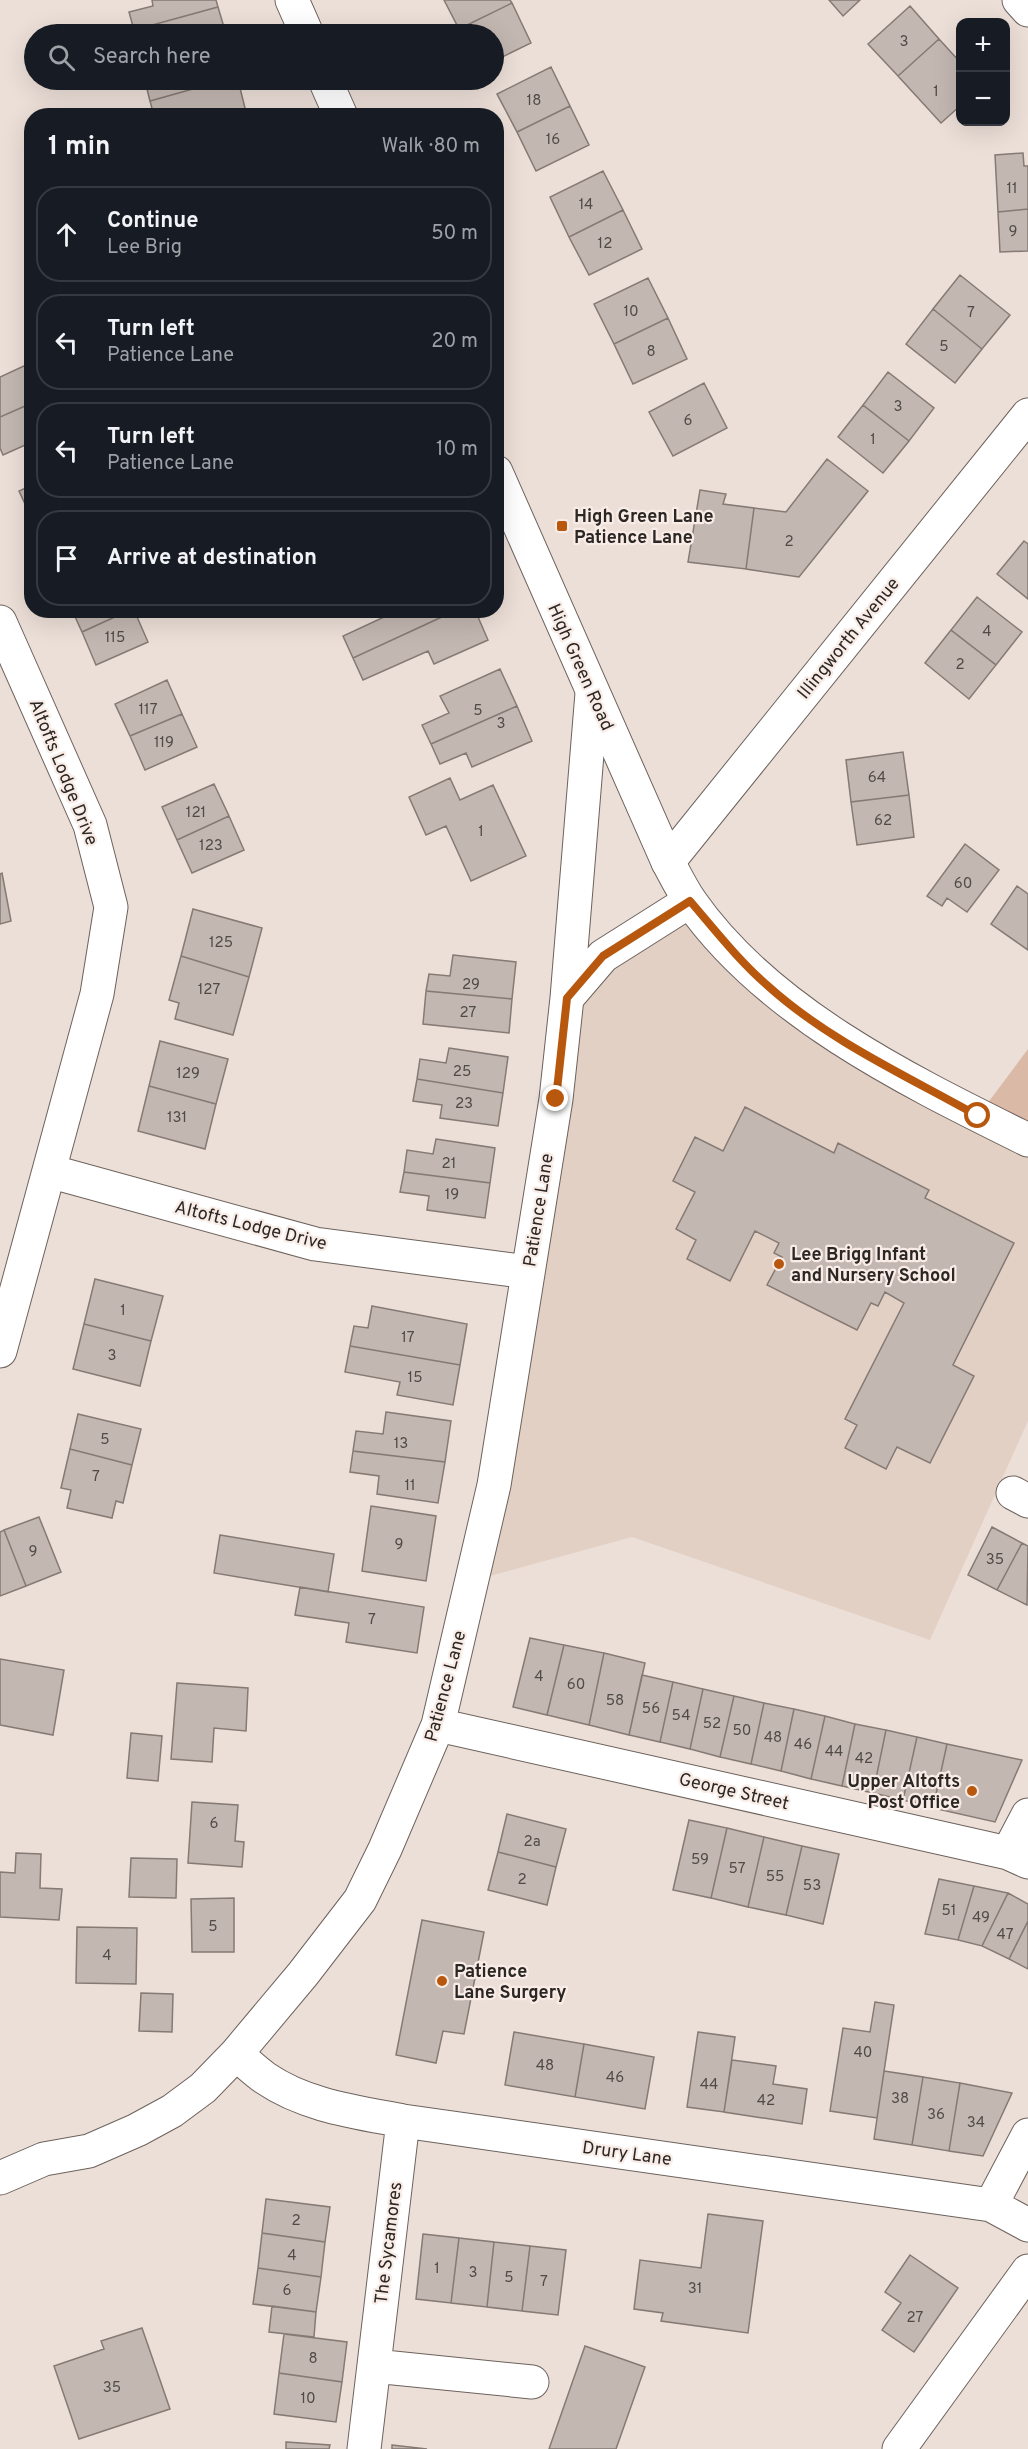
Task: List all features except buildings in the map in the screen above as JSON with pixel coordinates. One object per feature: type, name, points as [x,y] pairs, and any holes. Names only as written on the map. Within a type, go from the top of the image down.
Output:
[{"type":"street","points":[[292,0],[303,24]]},
{"type":"street","points":[[1019,0],[1028,10]]},
{"type":"street","points":[[330,90],[337,108]]},
{"type":"street","name":"Illingworth Avenue","points":[[668,862],[1028,415]]},
{"type":"street","name":"High Green Road","points":[[504,490],[668,862],[690,901],[722,939],[768,986],[832,1035],[978,1116],[1028,1140]]},
{"type":"street","name":"Altofts Lodge Drive","points":[[0,622],[90,825],[111,907],[97,994],[0,1351]]},
{"type":"street","name":"Patience Lane","points":[[0,2178],[44,2159],[89,2151],[137,2130],[172,2111],[203,2088],[236,2054],[303,1974],[360,1900],[385,1849],[438,1725],[494,1485],[556,1099],[567,998],[592,693]]},
{"type":"street","points":[[567,998],[603,956],[690,901]]},
{"type":"street","name":"Altofts Lodge Drive","points":[[49,1171],[315,1244],[528,1272]]},
{"type":"street","name":"George Street","points":[[438,1725],[1018,1857]]},
{"type":"street","points":[[1018,1857],[1028,1815]]},
{"type":"street","name":"Drury Lane","points":[[236,2054],[266,2078],[324,2106],[403,2121],[991,2205],[1028,2225]]},
{"type":"street","name":"The Sycamores","points":[[364,2449],[403,2121]]},
{"type":"street","points":[[991,2205],[1028,2135]]},
{"type":"street","points":[[899,2449],[1028,2271]]},
{"type":"street","points":[[374,2366],[532,2382]]},
{"type":"shaded area","name":"Lee Brigg Infant and Nursery School","points":[[690,901],[768,986],[1028,1140],[1028,1421],[930,1640],[632,1537],[472,1581],[567,998]]},
{"type":"shaded area","points":[[1028,1049],[1028,1140],[978,1116]]},
{"type":"place","name":"High Green Lane Patience Lane","points":[[562,526]]},
{"type":"place","name":"Lee Brigg Infant and Nursery School","points":[[779,1264]]},
{"type":"place","name":"Upper Altofts Post Office","points":[[972,1791]]},
{"type":"place","name":"Patience Lane Surgery","points":[[442,1981]]},
{"type":"route","points":[[556,1099],[567,998],[603,956],[690,901],[722,939],[768,986],[832,1035],[978,1116]]}]
